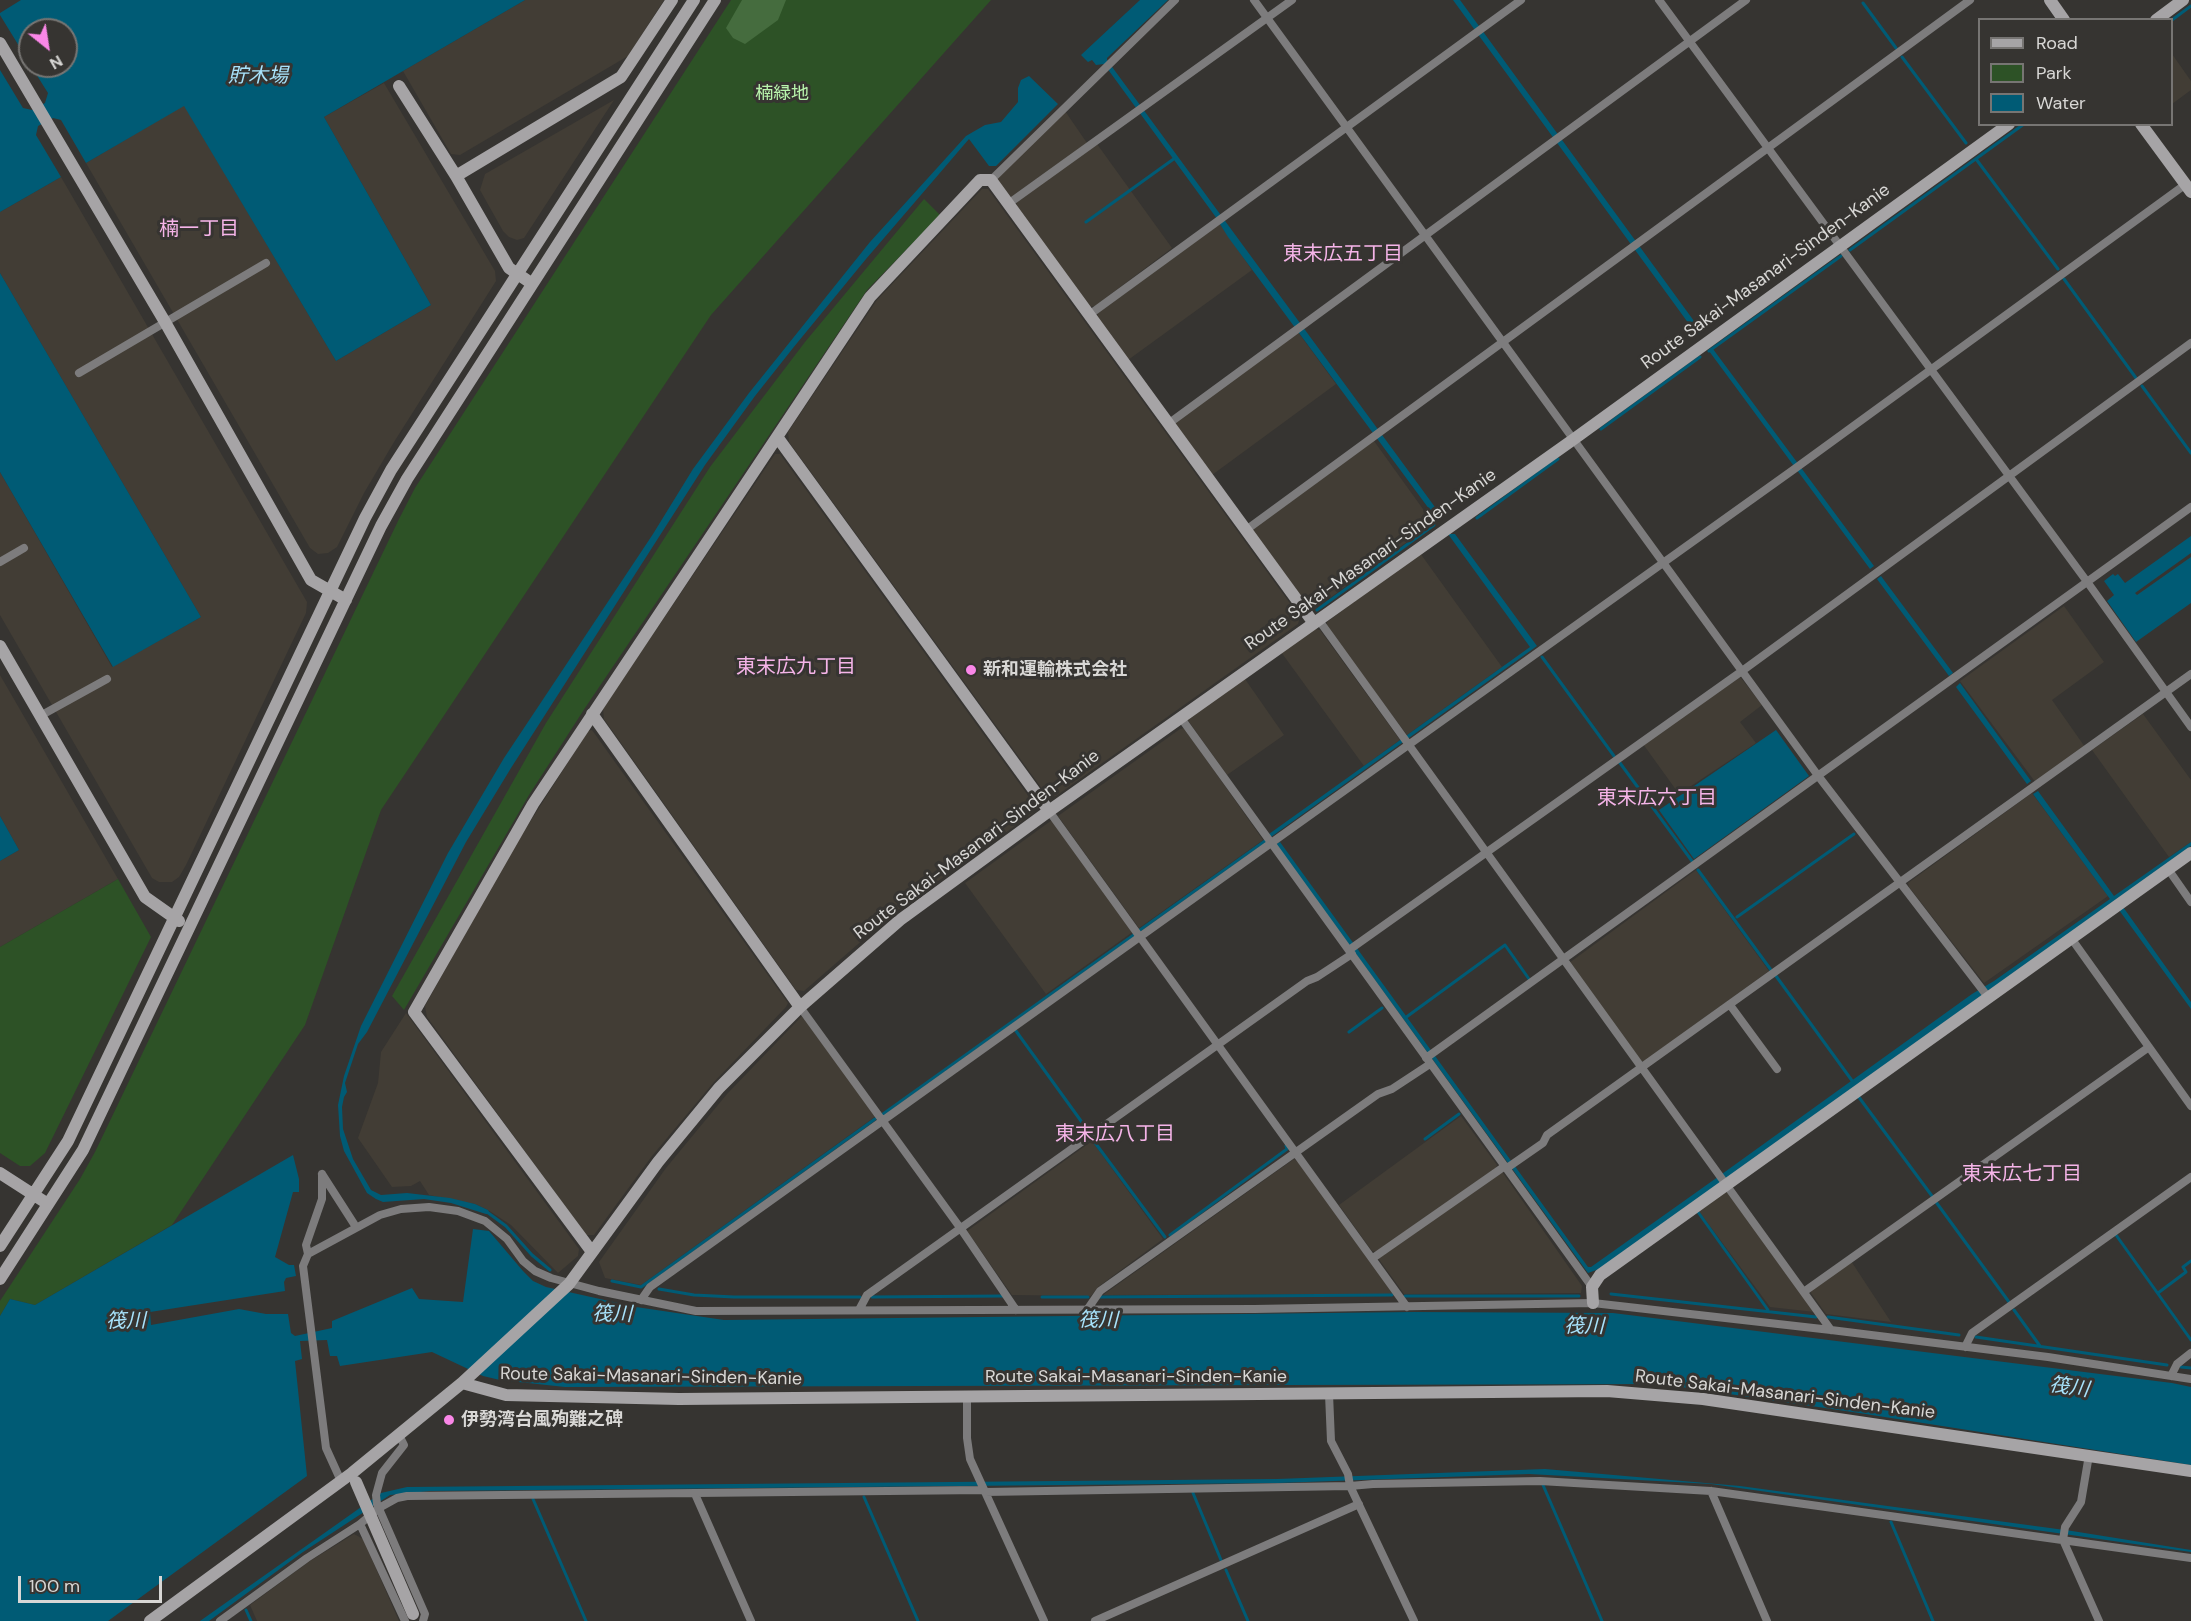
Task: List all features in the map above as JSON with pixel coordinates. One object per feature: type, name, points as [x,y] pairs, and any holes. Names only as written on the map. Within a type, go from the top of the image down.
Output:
[{"type":"street","points":[[456,176],[621,77],[672,0]]},
{"type":"street","points":[[0,1246],[68,1141],[365,518],[391,470],[694,0]]},
{"type":"street","points":[[0,1279],[83,1150],[381,526],[407,479],[715,0]]},
{"type":"street","points":[[592,1252],[414,1012],[533,804],[870,297],[980,180],[991,180],[1175,0]]},
{"type":"street","points":[[1254,0],[1819,777],[1984,993]]},
{"type":"street","points":[[1008,204],[1292,0]]},
{"type":"street","points":[[1089,315],[1521,0]]},
{"type":"street","points":[[1659,0],[2088,583],[2191,727]]},
{"type":"street","points":[[1168,424],[1746,0]]},
{"type":"street","points":[[1246,530],[1970,0]]},
{"type":"street","points":[[2050,0],[2063,18]]},
{"type":"street","points":[[2159,18],[2183,0]]},
{"type":"street","points":[[0,43],[165,322],[311,580],[346,600]]},
{"type":"street","points":[[399,86],[456,176],[509,268],[531,283]]},
{"type":"street","name":"Route Sakai-Masanari-Sinden-Kanie","points":[[2006,126],[1574,439],[1315,621],[900,920],[800,1007],[719,1088],[658,1162],[569,1284],[466,1379],[506,1395],[679,1399],[1607,1391],[1656,1394],[2191,1471]]},
{"type":"street","points":[[641,1300],[650,1287],[1141,937],[1405,742],[1664,562],[1930,369],[2188,188],[2142,126]]},
{"type":"street","points":[[991,180],[1246,530],[1486,852],[1831,1330]]},
{"type":"street","points":[[79,373],[266,263]]},
{"type":"street","points":[[859,1310],[867,1295],[1307,981],[1317,977],[1352,949],[1742,671],[2191,343]]},
{"type":"street","points":[[778,438],[1407,1307]]},
{"type":"street","points":[[1087,1310],[1100,1291],[1377,1094],[1392,1089],[1430,1058],[1563,961],[2191,507]]},
{"type":"street","points":[[0,562],[24,548]]},
{"type":"street","points":[[0,646],[145,897],[188,928]]},
{"type":"street","points":[[1373,1258],[1543,1143],[1547,1135],[2191,674]]},
{"type":"street","points":[[40,716],[107,679]]},
{"type":"street","points":[[592,714],[961,1229],[1016,1310]]},
{"type":"street","points":[[1181,718],[1270,843],[1352,949],[1509,1166],[1592,1287],[1593,1303]]},
{"type":"street","points":[[1592,1287],[1600,1275],[1723,1180],[1984,993],[2072,938],[2191,853]]},
{"type":"street","points":[[2168,869],[2191,902]]},
{"type":"street","points":[[2072,938],[2191,1106]]},
{"type":"street","points":[[1730,1005],[1777,1069]]},
{"type":"street","points":[[1805,1291],[2149,1047]]},
{"type":"street","points":[[0,1173],[48,1204]]},
{"type":"street","points":[[341,1481],[326,1448],[303,1266],[308,1254],[306,1245],[322,1199],[322,1174],[356,1227]]},
{"type":"street","points":[[1965,1347],[1972,1333],[2191,1176]]},
{"type":"street","points":[[308,1254],[380,1215],[401,1209],[429,1207],[458,1211],[485,1221],[507,1239],[523,1261],[535,1271],[569,1284],[696,1311],[1087,1310],[1593,1303],[1965,1347],[2191,1379]]},
{"type":"street","points":[[2171,1376],[2177,1364],[2191,1353]]},
{"type":"street","points":[[150,1621],[341,1481],[354,1478],[399,1435],[466,1379]]},
{"type":"street","points":[[1329,1394],[1331,1441],[1414,1621]]},
{"type":"street","points":[[967,1396],[967,1438],[970,1459],[1044,1621]]},
{"type":"street","points":[[220,1621],[307,1558],[360,1524],[377,1502],[382,1473],[404,1445],[399,1435]]},
{"type":"street","points":[[2089,1455],[2081,1502],[2065,1527],[2063,1540],[2099,1621]]},
{"type":"street","points":[[354,1478],[414,1619]]},
{"type":"street","points":[[377,1502],[423,1495],[1350,1486],[1540,1480],[1712,1491],[1902,1513],[2063,1540],[2191,1558]]},
{"type":"street","points":[[1712,1491],[1767,1621]]},
{"type":"street","points":[[695,1494],[750,1621]]},
{"type":"street","points":[[377,1502],[425,1614],[414,1619]]},
{"type":"street","points":[[1095,1621],[1359,1504]]},
{"type":"street","points":[[360,1524],[414,1619]]},
{"type":"shaded area","points":[[525,0],[664,0],[628,56],[460,155],[451,154],[403,71]]},
{"type":"shaded area","points":[[2173,55],[2191,81],[2191,90],[2173,103]]},
{"type":"shaded area","points":[[384,83],[495,271],[496,281],[394,442],[364,493],[337,547],[328,553],[318,554],[310,548],[86,163],[184,105],[336,361],[431,305],[324,117]]},
{"type":"shaded area","points":[[614,100],[524,238],[517,240],[509,237],[503,231],[480,190],[485,174]]},
{"type":"shaded area","points":[[1065,111],[1087,143],[1011,197],[997,181],[998,177]]},
{"type":"shaded area","points":[[1097,144],[1172,248],[1095,306],[1089,307],[1016,206],[1017,202]]},
{"type":"shaded area","points":[[61,177],[307,602],[306,613],[186,865],[179,877],[172,882],[159,882],[152,878],[0,615],[0,472],[112,667],[201,617],[0,273],[0,212]]},
{"type":"shaded area","points":[[982,189],[988,189],[1300,617],[1298,624],[1056,796],[1048,797],[789,442],[788,432],[877,300]]},
{"type":"shaded area","points":[[1220,224],[1252,270],[1128,360],[1097,317],[1098,313]]},
{"type":"shaded area","points":[[1298,332],[1336,384],[1212,475],[1174,422]]},
{"type":"shaded area","points":[[1374,441],[1433,523],[1312,611],[1253,531],[1254,528]]},
{"type":"shaded area","points":[[775,454],[780,454],[1035,805],[1033,813],[895,912],[804,991],[796,990],[604,719],[603,708]]},
{"type":"shaded area","points":[[1420,553],[1502,667],[1407,735],[1327,628],[1327,622]]},
{"type":"shaded area","points":[[2064,606],[2104,662],[2052,700],[2085,747],[2036,783],[1960,681]]},
{"type":"shaded area","points":[[1315,629],[1320,630],[1400,740],[1364,766],[1281,652]]},
{"type":"shaded area","points":[[0,675],[118,879],[0,947],[0,861],[19,850],[0,816]]},
{"type":"shaded area","points":[[1739,678],[1762,705],[1740,722],[1756,743],[1679,794],[1643,744]]},
{"type":"shaded area","points":[[1245,679],[1284,735],[1227,775],[1187,719]]},
{"type":"shaded area","points":[[2143,714],[2191,780],[2191,842],[2169,857],[2092,750]]},
{"type":"shaded area","points":[[1184,728],[1263,840],[1139,928],[1058,816]]},
{"type":"shaded area","points":[[592,730],[788,1003],[714,1082],[652,1156],[594,1235],[586,1235],[427,1017],[425,1006],[507,858],[588,731]]},
{"type":"shaded area","points":[[2032,793],[2108,896],[1984,983],[1908,883]]},
{"type":"shaded area","points":[[1052,820],[1134,931],[1046,994],[965,883]]},
{"type":"shaded area","points":[[1696,870],[1769,971],[1645,1061],[1640,1061],[1569,963]]},
{"type":"shaded area","points":[[406,1013],[579,1249],[578,1256],[558,1273],[511,1225],[488,1210],[475,1204],[429,1195],[420,1181],[411,1186],[392,1187],[358,1138],[378,1083],[381,1052]]},
{"type":"shaded area","points":[[802,1016],[876,1116],[641,1285],[605,1278],[599,1262],[666,1168],[727,1094]]},
{"type":"shaded area","points":[[1461,1116],[1497,1165],[1496,1168],[1377,1252],[1372,1251],[1339,1205]]},
{"type":"shaded area","points":[[1092,1141],[1163,1239],[1098,1287],[1091,1296],[1012,1295],[967,1231]]},
{"type":"shaded area","points":[[1294,1159],[1394,1294],[1103,1295]]},
{"type":"shaded area","points":[[1500,1172],[1503,1173],[1582,1286],[1581,1293],[1404,1294],[1378,1258]]},
{"type":"shaded area","points":[[1726,1190],[1815,1312],[1770,1307],[1698,1210]]},
{"type":"shaded area","points":[[1851,1261],[1891,1322],[1826,1314],[1811,1293],[1812,1288]]},
{"type":"shaded area","points":[[354,1534],[363,1539],[399,1621],[257,1621],[250,1605],[310,1561]]},
{"type":"green space","name":"楠緑地","points":[[731,0],[991,0],[711,315],[381,810],[305,1025],[172,1225],[35,1305],[10,1299],[0,1316],[0,1301],[80,1179],[95,1152],[415,488]]},
{"type":"green space","points":[[742,0],[786,0],[778,20],[745,44],[733,38],[726,28]]},
{"type":"green space","points":[[924,199],[940,215],[867,290],[585,708],[529,795],[404,1010],[392,996],[546,723],[710,467],[805,342]]},
{"type":"green space","points":[[118,879],[151,937],[45,1153],[30,1166],[20,1166],[0,1153],[0,947]]},
{"type":"water","name":"貯木場","points":[[21,0],[525,0],[324,117],[431,305],[336,361],[184,106],[86,163],[61,120],[53,118],[38,126],[36,135],[61,177],[0,212],[0,70],[23,108],[32,110],[45,103],[48,93],[39,78],[78,78],[78,18],[18,18],[18,44],[0,13]]},
{"type":"water","points":[[1140,0],[1168,0],[1107,60],[1443,518],[1438,521],[1228,237],[1104,64],[1096,65],[1092,60],[1088,62],[1081,55]]},
{"type":"water","points":[[1453,0],[1460,0],[1702,332],[1697,335]]},
{"type":"water","points":[[1029,76],[1058,104],[996,166],[989,166],[969,139],[793,348],[705,465],[466,842],[367,1032],[358,1044],[345,1083],[347,1092],[342,1107],[343,1129],[353,1159],[371,1190],[381,1195],[407,1193],[450,1198],[475,1204],[488,1210],[490,1214],[451,1203],[424,1199],[383,1202],[376,1199],[367,1193],[344,1151],[340,1136],[338,1105],[344,1076],[361,1026],[448,853],[504,758],[653,534],[693,469],[749,393],[870,242],[966,136],[985,125],[1001,122],[1018,102],[1018,88],[1021,80]]},
{"type":"water","points":[[0,273],[201,617],[113,667],[0,472]]},
{"type":"water","points":[[1713,349],[1874,566],[1870,569],[1709,351]]},
{"type":"water","points":[[1448,534],[1455,534],[1537,646],[1271,837],[1269,834],[1530,647]]},
{"type":"water","points":[[2191,536],[2191,553],[2135,593],[2137,595],[2191,557],[2191,603],[2136,642],[2107,601],[2114,595],[2104,581],[2113,574],[2115,576],[2118,574],[2125,583]]},
{"type":"water","points":[[1881,576],[1953,673],[1949,676],[1877,579]]},
{"type":"water","points":[[1960,683],[2031,781],[2027,784],[1956,687]]},
{"type":"water","points":[[1776,730],[1809,776],[1694,859],[1659,810]]},
{"type":"water","points":[[2038,791],[2114,896],[2191,842],[2191,846],[1599,1269],[1588,1273],[1276,844],[1280,842],[1588,1267],[1591,1267],[1972,994],[2110,899],[2033,794]]},
{"type":"water","points":[[0,816],[19,850],[0,861]]},
{"type":"water","points":[[2123,907],[2191,1002],[2191,1009],[2119,910]]},
{"type":"water","name":"筏川","points":[[293,1155],[299,1179],[299,1192],[293,1192],[275,1257],[289,1265],[294,1265],[296,1276],[286,1278],[285,1291],[150,1312],[151,1325],[239,1309],[266,1314],[288,1314],[291,1333],[295,1336],[332,1328],[332,1321],[412,1288],[419,1299],[463,1302],[473,1229],[489,1231],[533,1281],[546,1287],[636,1307],[724,1320],[1414,1312],[1613,1313],[2172,1383],[2191,1387],[2191,1465],[1661,1384],[565,1387],[483,1376],[432,1352],[340,1366],[337,1356],[330,1356],[327,1340],[300,1341],[302,1359],[295,1361],[307,1476],[108,1621],[0,1621],[0,1316],[10,1299],[35,1305]]},
{"type":"water","points":[[1545,1469],[1740,1486],[2072,1531],[2191,1550],[2191,1552],[1711,1484],[1529,1474],[1278,1483],[430,1491],[390,1495],[303,1552],[209,1621],[200,1621],[381,1493],[407,1487],[1277,1479]]},
{"type":"waterway","points":[[1863,3],[1896,48]]},
{"type":"waterway","points":[[2173,19],[2191,6]]},
{"type":"waterway","points":[[1902,57],[1966,143]]},
{"type":"waterway","points":[[1850,250],[2021,126]]},
{"type":"waterway","points":[[1086,222],[1175,158]]},
{"type":"waterway","points":[[1976,159],[2058,269]]},
{"type":"waterway","points":[[1709,351],[1841,256]]},
{"type":"waterway","points":[[2064,279],[2136,378]]},
{"type":"waterway","points":[[1601,429],[1700,357]]},
{"type":"waterway","points":[[2142,386],[2191,453]]},
{"type":"waterway","points":[[1477,518],[1558,459]]},
{"type":"waterway","points":[[1317,610],[1434,525]]},
{"type":"waterway","points":[[1542,657],[1614,756]]},
{"type":"waterway","points":[[1620,763],[1692,861]]},
{"type":"waterway","points":[[1737,917],[1854,834]]},
{"type":"waterway","points":[[1140,930],[1265,841]]},
{"type":"waterway","points":[[1698,870],[1771,970]]},
{"type":"waterway","points":[[883,1114],[1135,934]]},
{"type":"waterway","points":[[1405,1018],[1505,945],[1529,979]]},
{"type":"waterway","points":[[1776,976],[1853,1082]]},
{"type":"waterway","points":[[1349,1032],[1382,1008]]},
{"type":"waterway","points":[[1016,1031],[1089,1132]]},
{"type":"waterway","points":[[1858,1096],[1932,1196]]},
{"type":"waterway","points":[[1425,1139],[1459,1114]]},
{"type":"waterway","points":[[612,1281],[641,1287],[875,1119]]},
{"type":"waterway","points":[[1093,1140],[1165,1237]]},
{"type":"waterway","points":[[1170,1235],[1287,1149],[1286,1146]]},
{"type":"waterway","points":[[1936,1202],[2009,1302]]},
{"type":"waterway","points":[[487,1212],[506,1226],[532,1255],[550,1270]]},
{"type":"waterway","points":[[1698,1212],[1768,1310]]},
{"type":"waterway","points":[[2116,1235],[2191,1340]]},
{"type":"waterway","points":[[2158,1293],[2186,1272],[2183,1267],[2191,1261]]},
{"type":"waterway","points":[[659,1289],[694,1295],[734,1297],[860,1297]]},
{"type":"waterway","points":[[1611,1294],[1816,1317]]},
{"type":"waterway","points":[[1100,1297],[1392,1295]]},
{"type":"waterway","points":[[872,1297],[1003,1296]]},
{"type":"waterway","points":[[1405,1296],[1579,1296]]},
{"type":"waterway","points":[[1042,1297],[1088,1297]]},
{"type":"waterway","points":[[2014,1310],[2040,1346]]},
{"type":"waterway","points":[[1828,1317],[1959,1335]]},
{"type":"waterway","points":[[1976,1337],[2167,1365]]},
{"type":"waterway","points":[[2181,1367],[2191,1368]]},
{"type":"waterway","points":[[1543,1485],[1602,1621]]},
{"type":"waterway","points":[[1193,1493],[1221,1560]]},
{"type":"waterway","points":[[864,1497],[918,1621]]},
{"type":"waterway","points":[[533,1499],[586,1621]]},
{"type":"waterway","points":[[1891,1522],[1933,1621]]},
{"type":"waterway","points":[[1226,1570],[1248,1621]]},
{"type":"waterway","points":[[246,1610],[251,1621]]},
{"type":"place","name":"新和運輸株式会社","points":[[971,670]]},
{"type":"place","name":"伊勢湾台風殉難之碑","points":[[449,1420]]},
{"type":"district","name":"楠一丁目","points":[[199,230]]},
{"type":"district","name":"東末広五丁目","points":[[1343,255]]},
{"type":"district","name":"東末広九丁目","points":[[796,668]]},
{"type":"district","name":"東末広六丁目","points":[[1657,799]]},
{"type":"district","name":"東末広八丁目","points":[[1115,1135]]},
{"type":"district","name":"東末広七丁目","points":[[2022,1175]]}]
